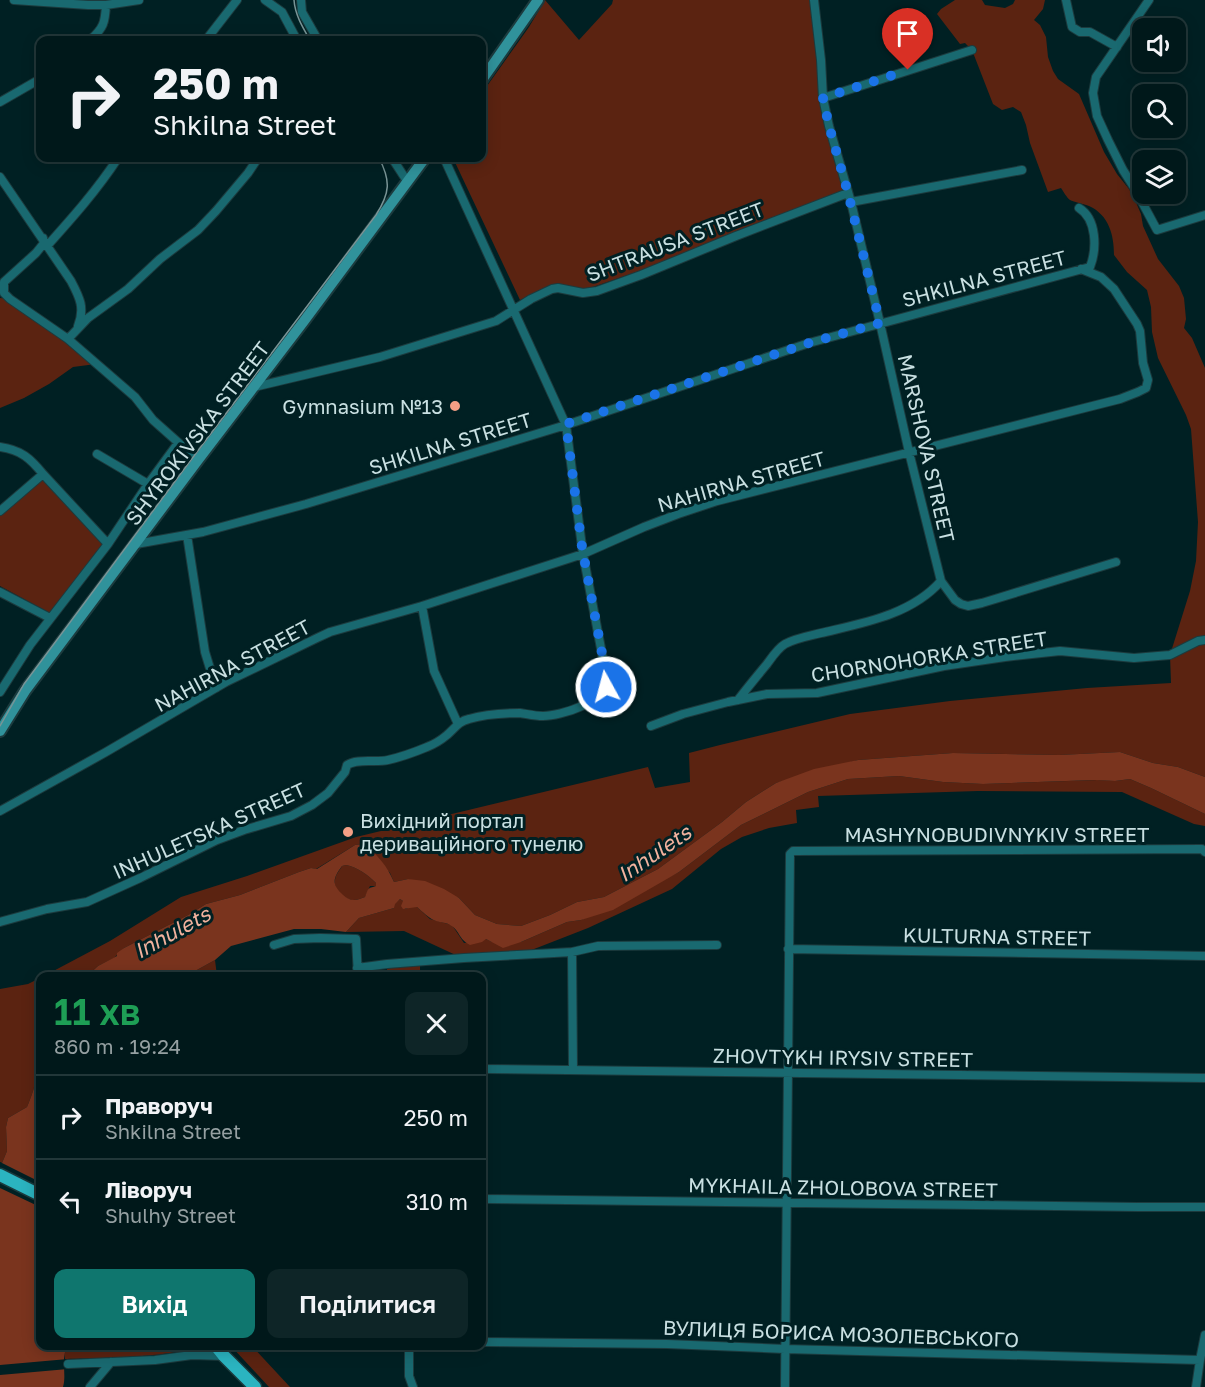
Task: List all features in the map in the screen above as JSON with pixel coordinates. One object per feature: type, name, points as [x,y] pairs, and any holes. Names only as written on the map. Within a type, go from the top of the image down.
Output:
[{"type":"main road","points":[[486,74],[538,0]]},
{"type":"main road","name":"SHYROKIVSKA STREET","points":[[0,731],[25,691],[422,162]]},
{"type":"main road","points":[[0,1175],[36,1193]]},
{"type":"main road","points":[[220,1351],[255,1387]]},
{"type":"street","points":[[14,0],[88,5],[138,0]]},
{"type":"street","points":[[209,36],[237,0]]},
{"type":"street","points":[[265,0],[282,12]]},
{"type":"street","points":[[281,0],[282,12],[295,36]]},
{"type":"street","points":[[301,0],[302,12],[316,36]]},
{"type":"street","name":"MARSHOVA STREET","points":[[814,0],[823,98],[829,126],[851,202],[941,581]]},
{"type":"street","points":[[1066,0],[1072,27],[1080,32],[1090,32],[1117,46]]},
{"type":"street","points":[[1149,0],[1096,77],[1093,93],[1097,116],[1123,170],[1157,230],[1205,215]]},
{"type":"street","points":[[95,36],[104,25],[106,5]]},
{"type":"street","points":[[823,98],[972,50]]},
{"type":"street","points":[[0,102],[36,81]]},
{"type":"street","points":[[115,162],[98,188],[36,253],[4,282],[4,293],[68,339],[135,397],[153,420],[198,460]]},
{"type":"street","points":[[68,339],[88,318],[128,288],[160,258],[198,230],[216,212],[255,162]]},
{"type":"street","points":[[395,162],[407,181]]},
{"type":"street","points":[[446,162],[566,424],[583,554]]},
{"type":"street","points":[[851,202],[1022,170]]},
{"type":"street","points":[[0,177],[71,281],[78,295],[82,308],[76,331]]},
{"type":"street","name":"SHTRAUSA STREET","points":[[254,387],[380,357],[496,321],[531,299],[558,288],[583,294],[597,291],[848,193]]},
{"type":"street","points":[[1079,208],[1088,215],[1093,231],[1094,255],[1086,268]]},
{"type":"street","name":"SHKILNA STREET","points":[[136,544],[203,532],[306,504],[566,424],[809,343],[1086,268]]},
{"type":"street","name":"NAHIRNA STREET","points":[[0,811],[216,688],[281,654],[330,632],[422,606],[583,554],[644,527],[717,501],[1120,399],[1146,388],[1148,380],[1137,324],[1114,289],[1101,277],[1086,268]]},
{"type":"street","points":[[0,692],[30,645],[108,544],[178,443]]},
{"type":"street","points":[[0,447],[14,450],[32,461],[108,544]]},
{"type":"street","points":[[97,454],[148,484]]},
{"type":"street","points":[[0,511],[43,474]]},
{"type":"street","points":[[187,535],[205,652],[216,688]]},
{"type":"street","name":"INHULETSKA STREET","points":[[0,922],[47,909],[87,902],[217,840],[291,816],[328,793],[352,761],[387,760],[407,754],[438,742],[458,724],[471,718],[517,713],[543,716],[567,712],[598,696],[606,687],[607,680],[583,554]]},
{"type":"street","points":[[737,700],[784,644],[853,626],[898,611],[921,599],[941,581],[955,600],[968,606],[1116,562]]},
{"type":"street","points":[[0,592],[50,618]]},
{"type":"street","points":[[422,606],[434,671],[458,724]]},
{"type":"street","name":"CHORNOHORKA STREET","points":[[651,726],[683,714],[737,700],[767,694],[817,693],[944,666],[1060,651],[1134,658],[1170,655],[1198,641],[1205,640]]},
{"type":"street","name":"MASHYNOBUDIVNYKIV STREET","points":[[789,949],[790,854],[794,851],[1202,849],[1205,851]]},
{"type":"street","points":[[274,945],[294,939],[356,939],[358,972]]},
{"type":"street","points":[[357,968],[464,958],[572,952],[598,946],[717,945]]},
{"type":"street","points":[[785,1387],[789,949]]},
{"type":"street","name":"KULTURNA STREET","points":[[789,949],[1205,956]]},
{"type":"street","points":[[572,952],[573,1069]]},
{"type":"street","name":"ZHOVTYKH IRYSIV STREET","points":[[486,1069],[1205,1078]]},
{"type":"street","points":[[1205,1078],[1205,1084]]},
{"type":"street","name":"MYKHAILA ZHOLOBOVA STREET","points":[[486,1199],[1205,1207]]},
{"type":"street","points":[[1196,1387],[1205,1335]]},
{"type":"street","name":"ВУЛИЦЯ БОРИСА МОЗОЛЕВСЬКОГО","points":[[486,1342],[667,1344],[1200,1360]]},
{"type":"street","points":[[409,1350],[409,1376],[413,1387]]},
{"type":"street","points":[[69,1364],[155,1360],[220,1351]]},
{"type":"street","points":[[90,1387],[111,1362]]},
{"type":"shaded area","points":[[545,0],[579,40],[612,4],[613,0],[811,0],[818,58],[845,190],[639,271],[587,289],[555,284],[520,300],[455,162],[486,162],[486,87],[529,27]]},
{"type":"shaded area","points":[[955,0],[982,0],[985,5],[1005,8],[1013,4],[1015,0],[1045,0],[1043,9],[1034,20],[1040,25],[1046,37],[1048,57],[1053,71],[1058,79],[1079,94],[1104,152],[1132,194],[1132,204],[1137,204],[1143,226],[1158,259],[1179,286],[1184,298],[1186,319],[1184,328],[1192,338],[1205,368],[1205,777],[1178,767],[1153,763],[1120,752],[1059,755],[953,753],[858,760],[776,783],[746,802],[658,869],[604,897],[577,902],[521,926],[497,924],[475,915],[459,898],[408,879],[394,882],[390,873],[364,844],[355,845],[316,869],[311,868],[240,895],[206,904],[124,948],[114,958],[91,972],[52,972],[110,941],[181,897],[356,837],[648,767],[655,788],[690,782],[689,753],[850,714],[950,701],[1087,688],[1171,683],[1170,655],[1190,591],[1196,561],[1198,522],[1191,429],[1158,358],[1147,290],[1127,272],[1114,255],[1109,226],[1096,210],[1070,200],[1061,188],[1048,192],[1021,112],[1013,107],[1002,110],[993,104],[972,50],[965,43],[960,44],[937,14]]},
{"type":"shaded area","points":[[0,298],[10,299],[96,364],[73,367],[49,384],[0,408]]},
{"type":"shaded area","points":[[43,478],[105,544],[50,613],[0,586],[0,515]]},
{"type":"shaded area","points":[[899,776],[943,782],[983,784],[1130,779],[1205,814],[1205,826],[1194,824],[1122,792],[978,791],[818,796],[819,807],[796,810],[797,823],[769,828],[742,837],[721,849],[672,889],[588,928],[529,951],[460,957],[404,931],[346,932],[359,918],[394,908],[394,904],[400,899],[405,909],[417,907],[430,919],[452,925],[464,943],[486,939],[492,942],[521,942],[567,922],[581,920],[679,872],[741,825],[808,792],[848,779]]},
{"type":"shaded area","points":[[346,865],[362,872],[376,883],[376,886],[370,886],[365,897],[351,900],[338,891],[335,884],[336,876],[342,866]]},
{"type":"shaded area","points":[[215,960],[216,972],[193,972]]},
{"type":"shaded area","points":[[420,962],[420,972],[387,972],[387,964]]},
{"type":"shaded area","points":[[36,980],[35,1084],[27,1107],[8,1118],[7,1151],[2,1163],[0,1162],[0,989],[28,984]]},
{"type":"shaded area","points":[[184,1350],[152,1355],[65,1359],[64,1351]]},
{"type":"shaded area","points":[[235,1350],[256,1350],[290,1387],[269,1387]]},
{"type":"water","name":"Inhulets","points":[[1120,752],[1153,763],[1178,767],[1205,777],[1205,814],[1130,779],[983,784],[943,782],[899,776],[848,779],[808,792],[741,825],[679,872],[613,910],[567,922],[503,948],[486,939],[470,945],[463,940],[456,929],[447,923],[433,920],[417,907],[403,909],[401,906],[403,901],[400,899],[394,908],[359,918],[346,932],[294,929],[231,946],[215,960],[193,972],[91,972],[117,956],[117,953],[124,948],[206,904],[240,895],[311,868],[317,869],[355,845],[364,844],[374,852],[394,882],[408,879],[425,881],[459,898],[475,915],[497,924],[521,926],[577,902],[604,897],[658,869],[746,802],[776,783],[814,769],[858,760],[953,753],[1059,755]],"holes":[[[342,866],[350,866],[376,883],[376,886],[369,889],[365,897],[355,900],[347,898],[335,883]]]},
{"type":"water","points":[[36,1078],[36,1350],[66,1350],[64,1382],[63,1387],[0,1387],[0,1173],[7,1151],[8,1118],[27,1107]]},
{"type":"pier","points":[[0,1162],[36,1180],[36,1205],[0,1188]]},
{"type":"pier","points":[[68,1359],[68,1369],[0,1375],[0,1365]]},
{"type":"tram line","points":[[294,0],[298,16],[308,36]]},
{"type":"tram line","points":[[0,726],[24,684],[376,215],[384,200],[387,187],[386,174],[381,162]]},
{"type":"place","name":"Gymnasium №13","points":[[455,406]]},
{"type":"place","name":"Вихідний портал дериваційного тунелю","points":[[348,832]]},
{"type":"route","points":[[606,687],[607,680],[582,547],[566,424],[809,343],[880,323],[823,98],[908,70]]}]
